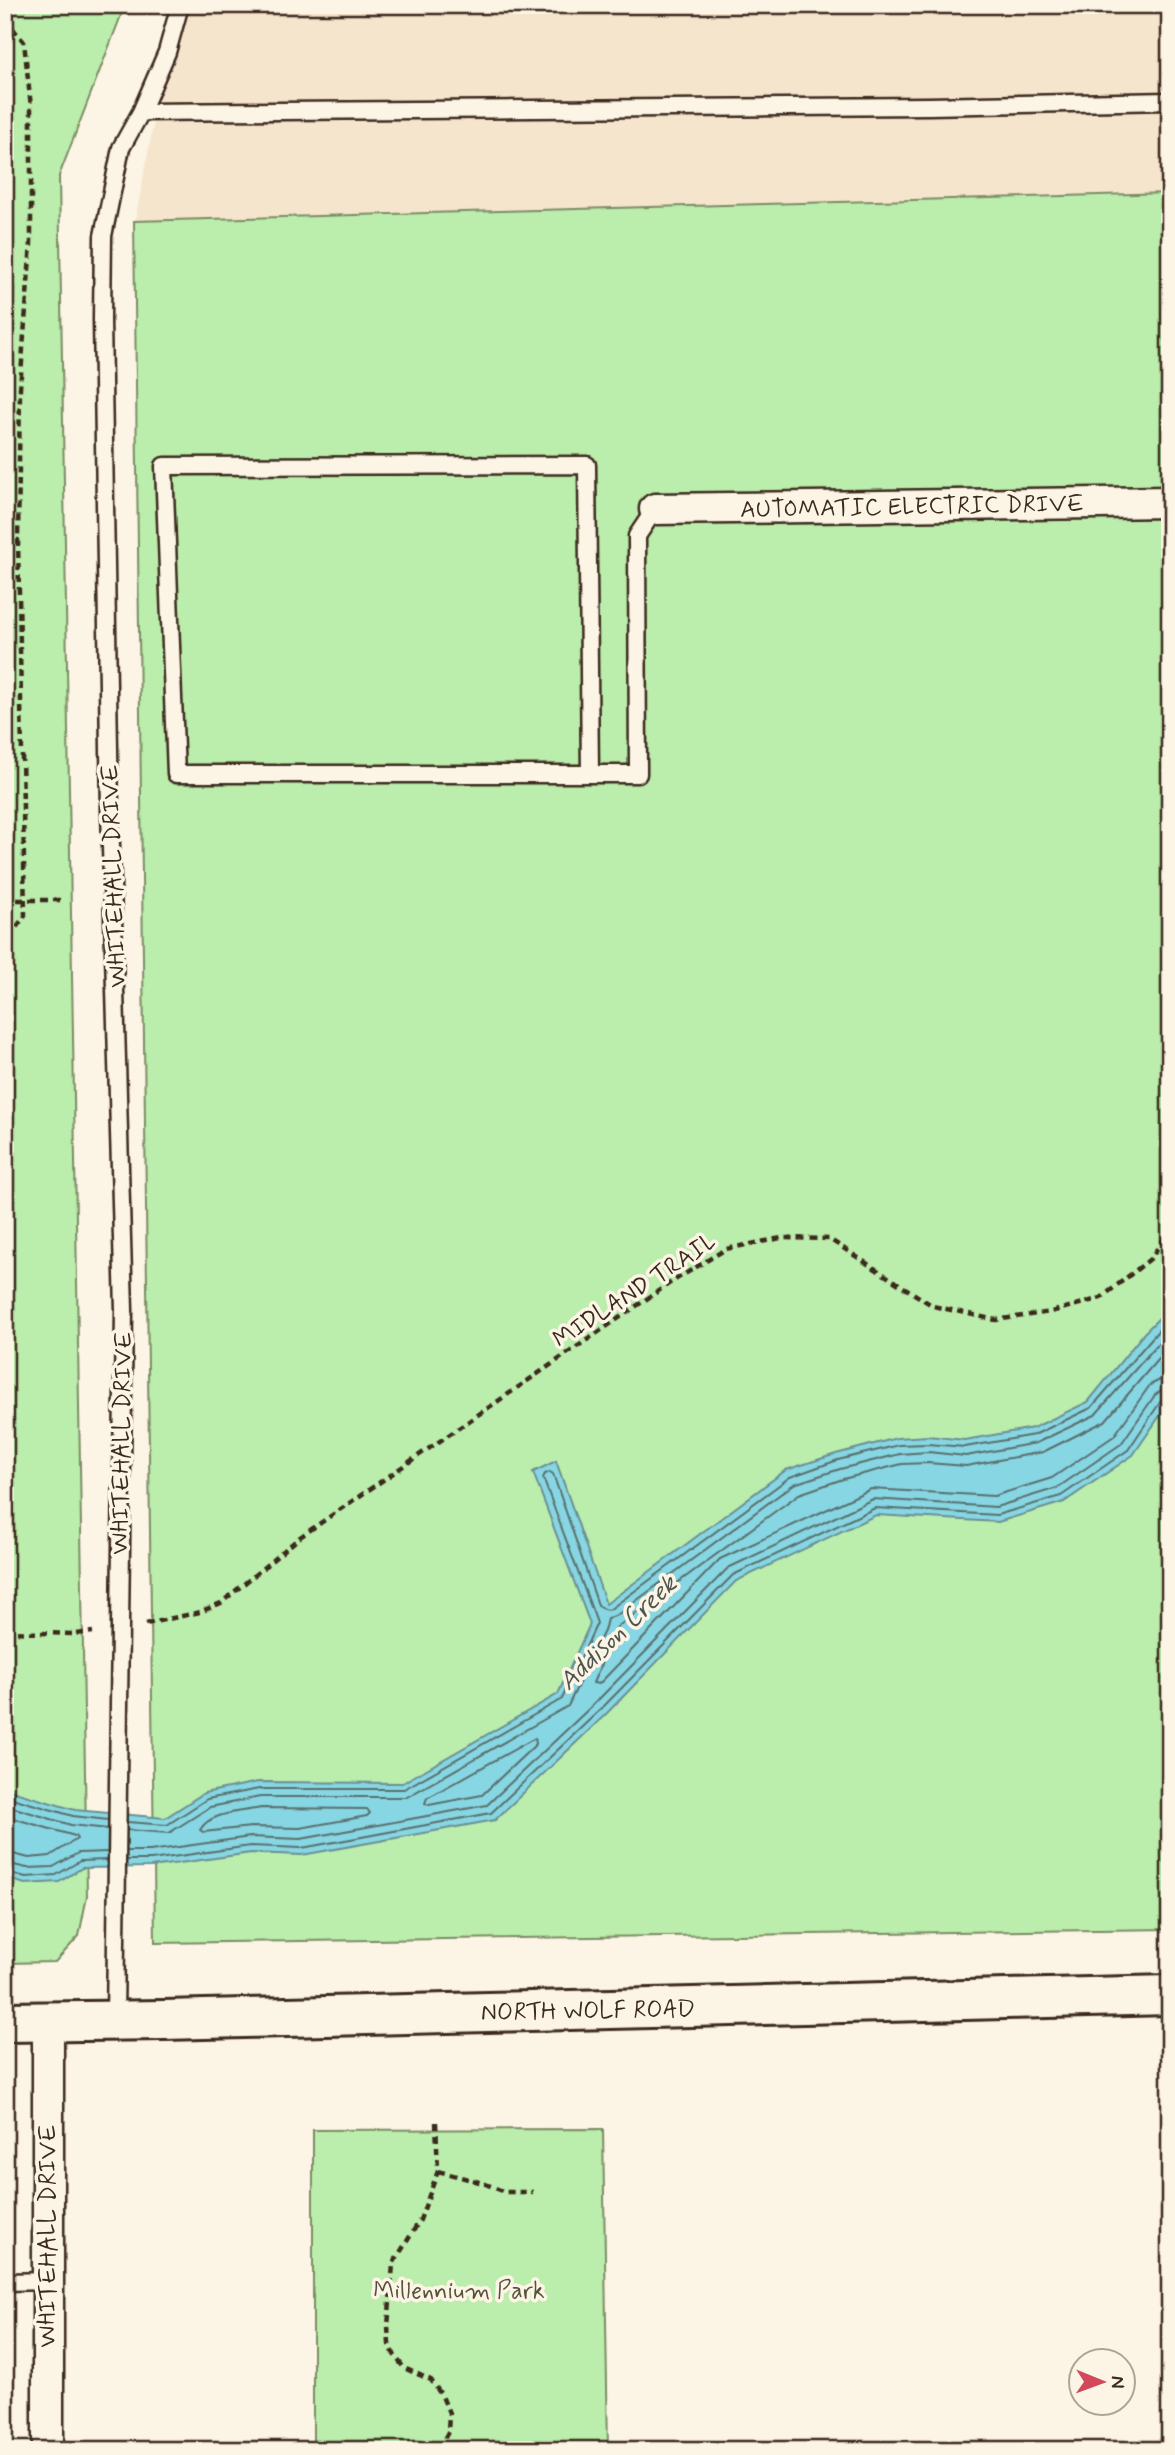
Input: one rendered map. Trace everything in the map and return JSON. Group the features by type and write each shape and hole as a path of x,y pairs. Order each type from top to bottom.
{"main road":[{"name":"NORTH WOLF ROAD","path":"5,2022 1170,1995"}],"street":[{"name":"AUTOMATIC ELECTRIC DRIVE","path":"654,509 1170,502"},
{"name":"WHITEHALL DRIVE","path":"48,2022 48,2450"}],"lane":[{"name":"WHITEHALL DRIVE","path":"116,2020 124,1310 110,797 103,236 121,148 141,112 167,52 180,5"},
{"path":"141,112 1170,102"},
{"path":"590,774 587,466 164,466 176,774 590,774 638,774 637,536 654,509"},
{"path":"5,2282 47,2281"}],"path":[{"path":"5,19 24,42 31,107 31,243 20,388 19,540 26,916 5,942"},
{"path":"5,540 19,540"},
{"path":"5,900 64,900"},
{"name":"MIDLAND TRAIL","path":"146,1624 200,1612 221,1603 300,1537 670,1283 726,1249 781,1238 829,1239 933,1306 996,1320 1051,1312 1101,1297 1150,1259 1170,1230"},
{"path":"5,1408 5,1560"},
{"path":"5,1632 87,1633"},
{"path":"436,2122 438,2171 421,2220 401,2247 393,2264 388,2326 389,2344 395,2356 404,2368 431,2381 442,2396 449,2413 448,2432 438,2450"},
{"path":"438,2171 505,2192 533,2192"}],"shaded area":[{"path":"180,5 1170,5 1170,193 135,221 167,53"}],"green space":[{"path":"5,5 125,5 59,176 87,1896 79,1936 55,1962 5,1963"},
{"path":"1170,193 1170,1929 155,1943 134,221"},
{"name":"Millennium Park","path":"603,2129 608,2450 313,2450 313,2130"}],"water":[{"name":"Addison Creek","path":"1170,1307 1170,1401 1133,1455 1064,1502 998,1522 876,1515 736,1581 606,1714 495,1820 302,1855 251,1853 151,1867 82,1868 59,1882 25,1884 5,1878 5,1789 75,1810 165,1818 204,1793 258,1782 402,1783 558,1694 590,1624 533,1472 556,1461 606,1604 786,1470 897,1438 928,1436 965,1440 1033,1428 1088,1402 1144,1333"}],"building":[{"path":"5,638 7,847 5,847"}]}
